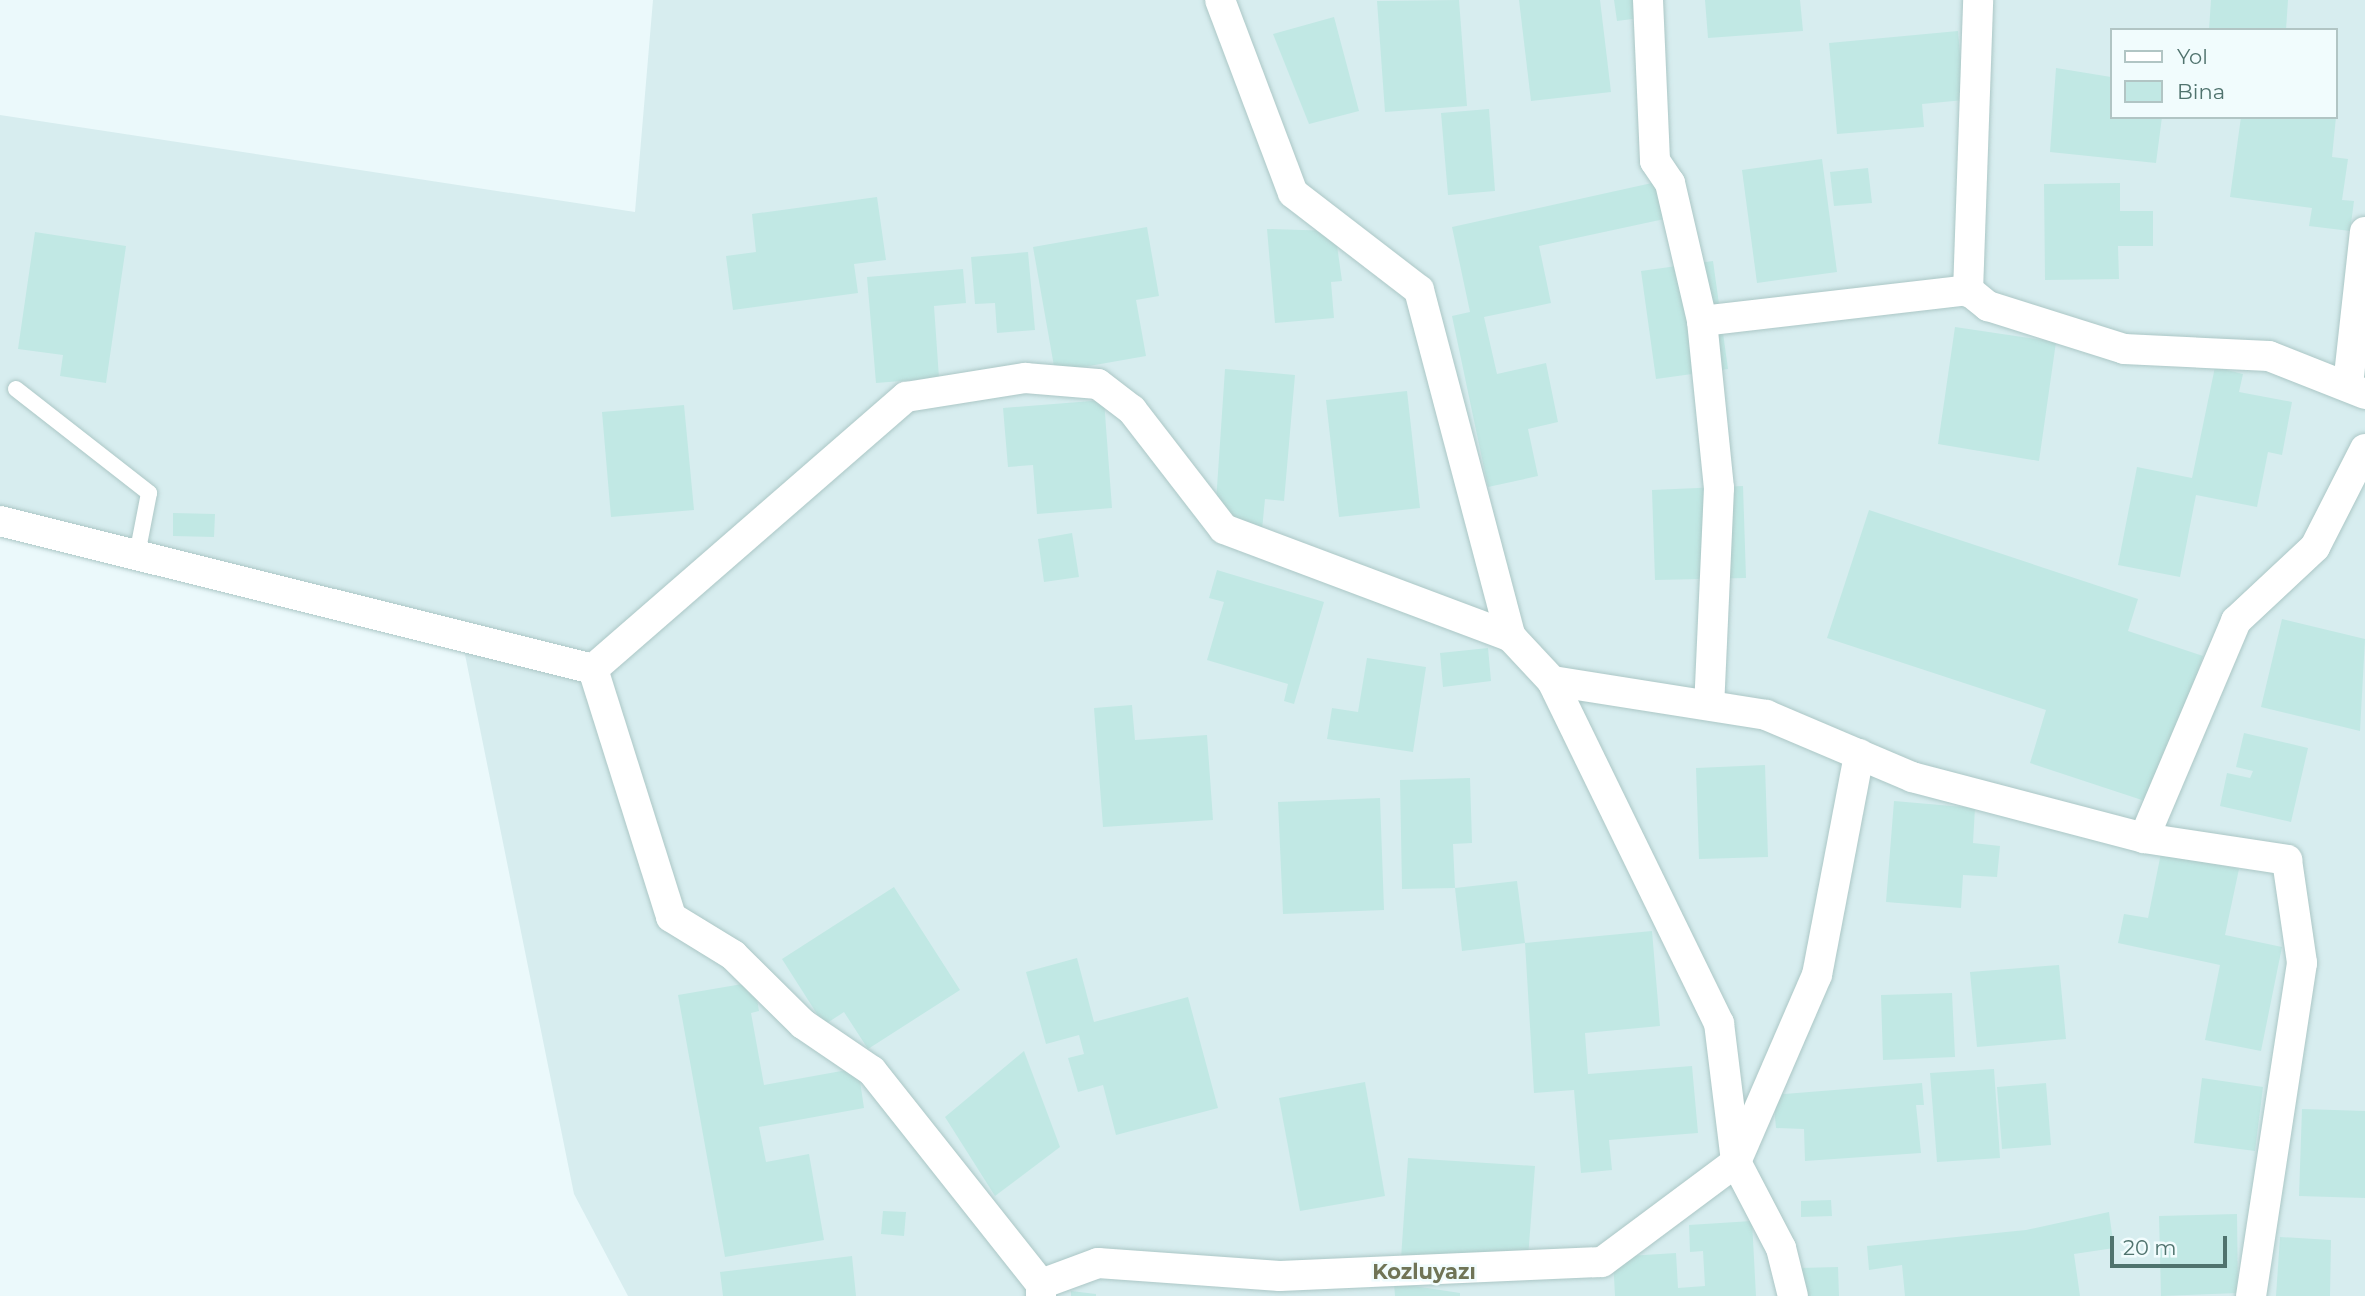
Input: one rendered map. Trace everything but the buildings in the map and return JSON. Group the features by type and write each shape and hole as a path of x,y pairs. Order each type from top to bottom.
{"street":[{"path":"1220,0 1293,193 1419,290 1511,637"},
{"path":"1648,0 1655,162 1670,183 1702,321 1719,488 1709,705"},
{"path":"1968,292 1978,0"},
{"path":"1702,321 1968,292 1988,306 2124,349 2269,356 2357,389 2365,232"},
{"path":"593,669 906,397 1024,378 1098,384 1132,410 1224,529 1511,637 1552,681 1719,1023 1736,1162 1781,1248 1793,1296"},
{"path":"2144,838 2236,621 2315,547 2365,449"},
{"path":"0,521 136,560 593,669"},
{"path":"593,669 671,917 733,955 803,1024 872,1071 1041,1290 1098,1263 1280,1276 1602,1262 1736,1162 1817,975 1859,754"},
{"path":"1552,681 1766,715 1912,777 2144,838 2287,860 2302,963 2251,1296"}],"lane":[{"path":"16,389 149,493 136,560"}],"shaded area":[{"path":"653,0 2365,0 2365,1296 628,1296 574,1194 458,620 0,514 0,115 635,212"}],"district":[{"name":"Kozluyazı","path":"1424,1272"}]}
